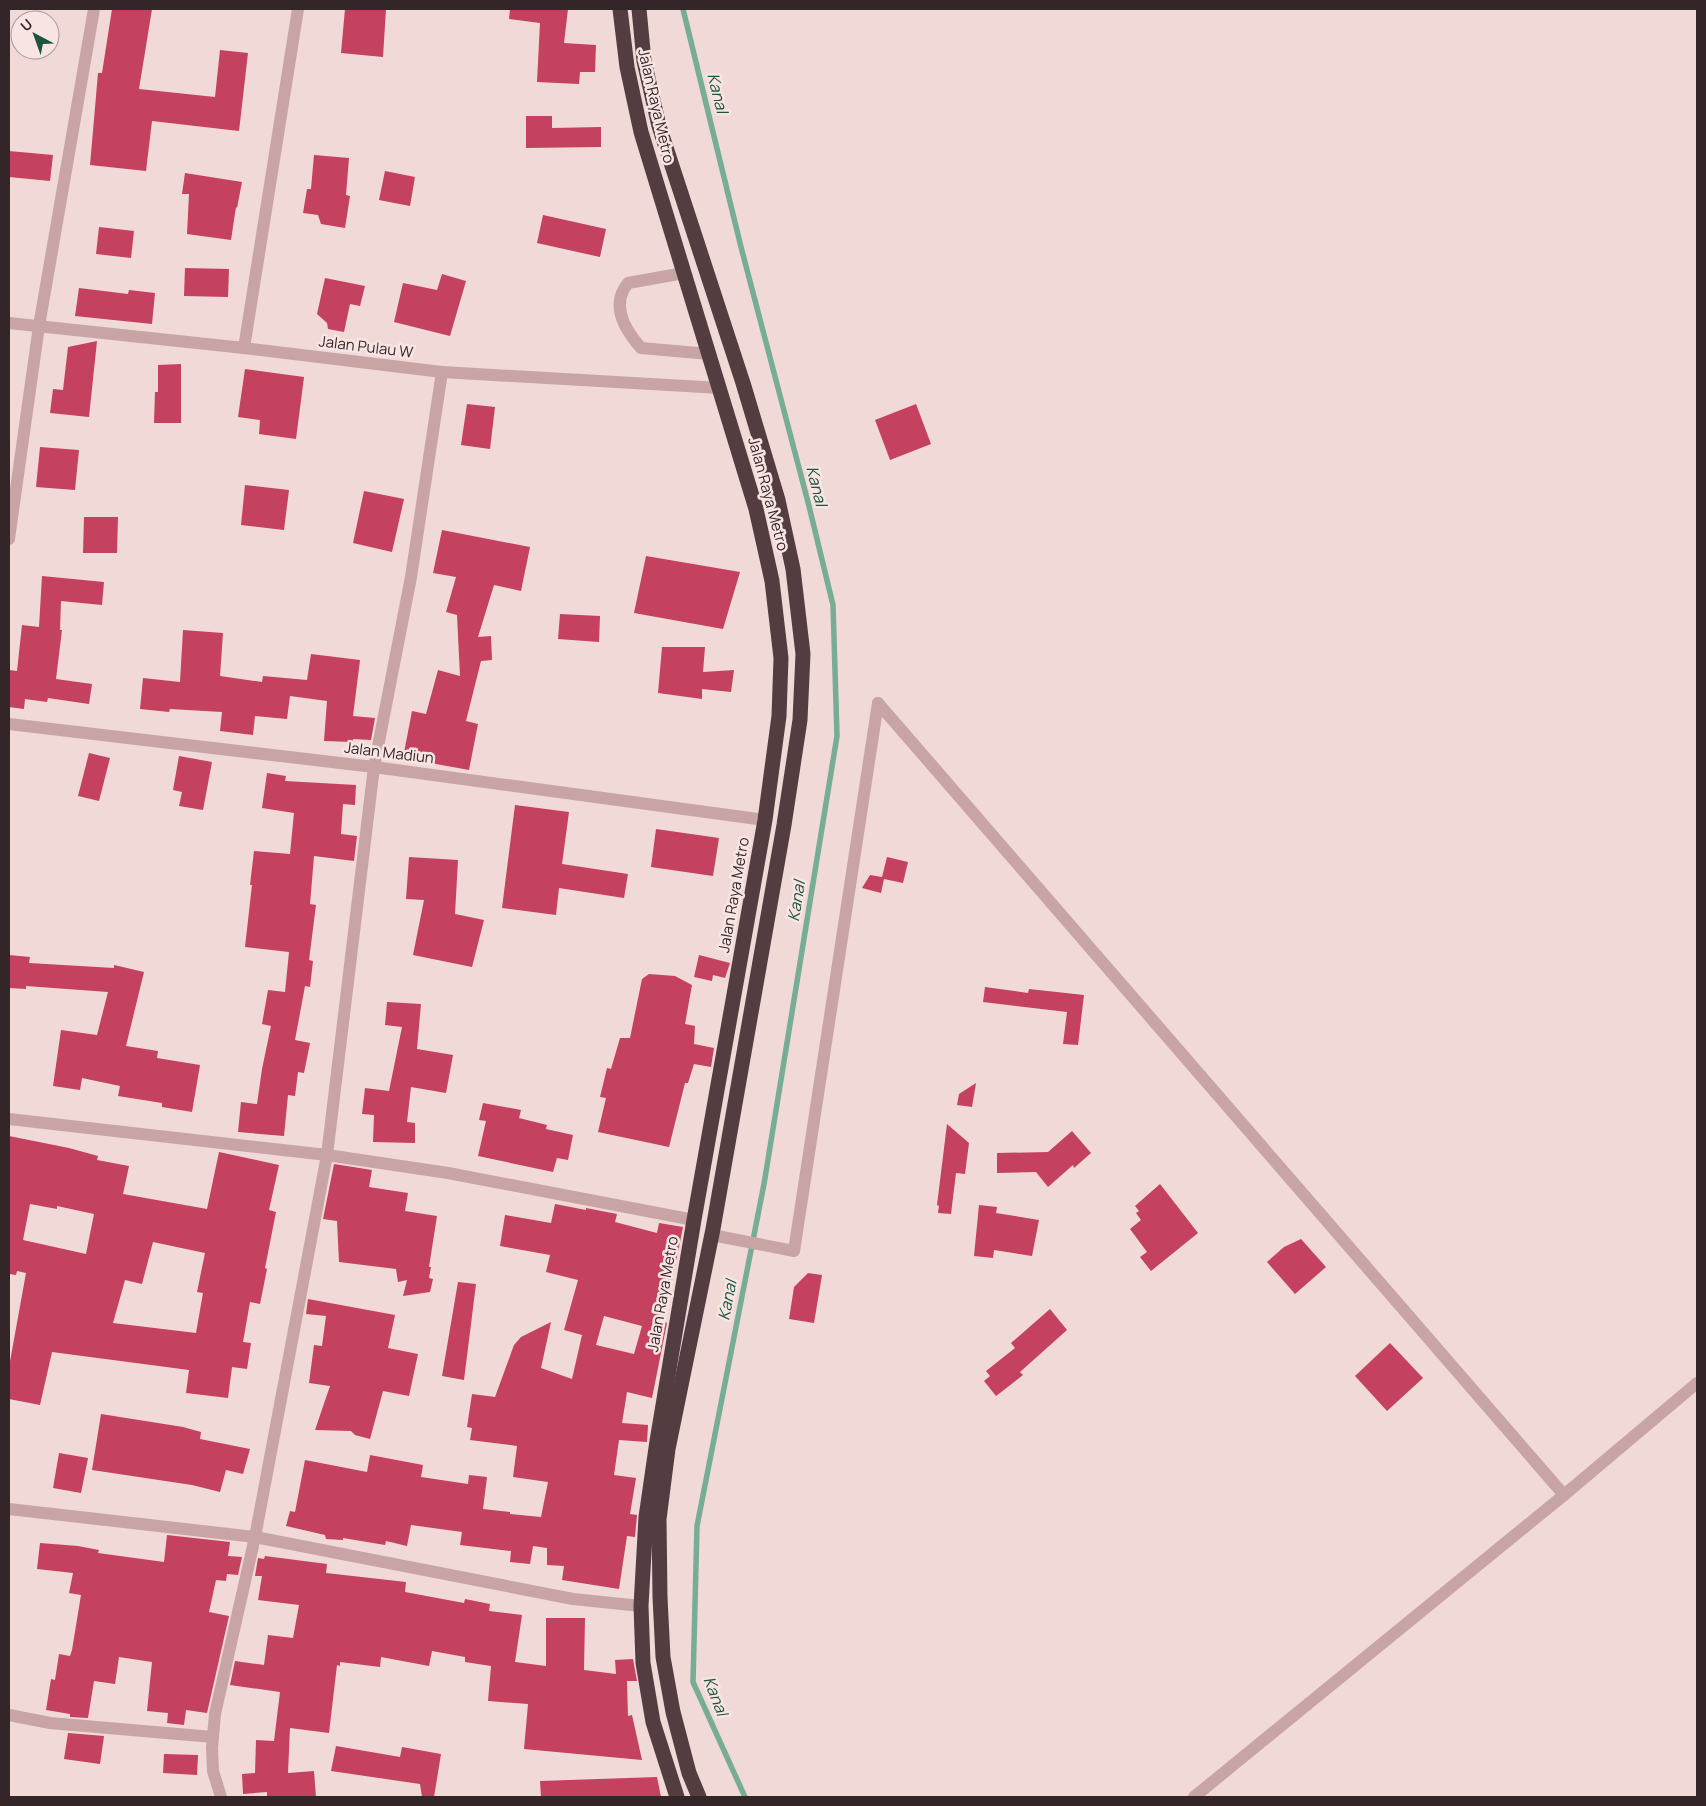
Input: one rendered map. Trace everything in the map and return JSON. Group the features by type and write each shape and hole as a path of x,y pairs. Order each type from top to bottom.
{"highway":[{"name":"Jalan Raya Metro","path":"620,9 627,67 641,132 756,509 772,581 781,658 780,716 765,820 656,1441 646,1517 641,1606 643,1663 653,1722 677,1797"},
{"path":"639,9 644,60 659,126 743,383 778,500 793,569 803,654 800,720 784,825 712,1235 668,1449 659,1518 662,1657 673,1712 689,1773 699,1797"},
{"path":"684,273 706,268"},
{"path":"709,354 732,350"},
{"path":"720,388 743,383"}],"street":[{"path":"9,539 40,326 94,9"},
{"path":"244,348 298,9"},
{"path":"684,273 628,283 622,290 620,298 623,324 641,348 709,354"},
{"name":"Jalan Pulau W","path":"9,323 244,348 442,372 720,388"},
{"path":"221,1797 214,1771 213,1737 215,1714 255,1537 327,1155 374,767 411,577 442,372"},
{"path":"712,1235 794,1251 878,703 1564,1495"},
{"name":"Jalan Madiun","path":"9,724 374,767 765,820"},
{"path":"9,1119 327,1155 448,1173 694,1220"},
{"path":"1194,1797 1564,1495 1697,1383"},
{"path":"9,1509 255,1537 573,1599 641,1606"},
{"path":"9,1715 50,1723 213,1737"}],"building":[{"path":"112,9 152,9 139,89 215,97 220,50 248,53 239,131 152,121 146,171 90,165 98,73 102,73"},
{"path":"345,9 386,9 383,57 341,53"},
{"path":"510,9 568,9 564,43 596,45 595,72 580,72 579,84 537,82 540,23 509,19"},
{"path":"526,116 552,116 552,128 601,127 601,147 526,148"},
{"path":"9,151 53,155 50,181 9,177"},
{"path":"314,155 349,158 346,195 350,196 345,228 321,224 318,215 303,213 307,189 311,189"},
{"path":"385,171 415,177 410,206 379,200"},
{"path":"185,173 242,182 231,240 187,234 189,194 182,194"},
{"path":"543,215 606,229 600,257 537,243"},
{"path":"99,227 134,231 131,258 96,254"},
{"path":"185,268 229,269 228,297 184,296"},
{"path":"442,274 466,281 450,336 394,322 403,283 437,290"},
{"path":"325,278 365,286 360,306 350,304 344,332 328,329 327,323 317,314"},
{"path":"79,288 128,294 129,290 155,293 152,324 75,316"},
{"path":"97,341 89,417 50,413 53,389 63,390 68,347"},
{"path":"181,364 181,423 154,423 155,392 158,392 158,365"},
{"path":"245,369 304,377 296,439 259,434 260,420 238,417"},
{"path":"467,404 495,407 490,449 461,445"},
{"path":"916,404 931,444 890,460 875,420"},
{"path":"40,447 79,450 75,490 36,487"},
{"path":"245,485 289,490 284,530 241,525"},
{"path":"364,491 404,499 392,552 353,543"},
{"path":"84,517 118,517 117,553 83,553"},
{"path":"442,530 530,547 521,591 494,585 478,637 491,636 492,660 481,661 466,721 478,724 469,770 403,758 412,711 426,714 438,670 460,676 457,615 446,612 456,577 433,573"},
{"path":"646,556 740,572 723,629 634,613"},
{"path":"42,576 104,582 102,605 61,601 60,630 62,630 56,679 92,684 89,704 48,698 47,702 25,699 24,709 9,707 9,670 17,671 22,625 39,627"},
{"path":"560,614 600,616 599,642 558,639"},
{"path":"183,630 223,633 220,676 262,682 263,676 307,680 311,654 360,660 353,716 375,718 371,740 353,739 353,742 324,741 327,701 290,696 287,719 255,716 253,735 220,731 222,712 170,709 169,712 140,709 143,678 180,682"},
{"path":"662,647 705,647 703,672 734,670 731,692 702,689 702,699 658,693"},
{"path":"89,753 110,758 99,801 78,796"},
{"path":"179,756 212,762 203,810 179,806 182,792 173,790"},
{"path":"267,773 286,776 285,781 356,785 355,805 343,804 341,834 357,836 354,861 314,856 310,904 316,905 309,960 313,961 310,987 305,986 295,1040 310,1043 304,1073 298,1072 295,1096 288,1095 284,1136 238,1132 241,1102 257,1104 271,1026 262,1024 268,990 285,992 289,952 245,947 254,851 290,854 294,813 262,808"},
{"path":"515,805 569,812 562,864 628,874 624,898 559,888 556,915 502,908"},
{"path":"656,829 719,838 713,876 651,867"},
{"path":"409,857 458,860 455,914 484,920 472,967 413,955 424,900 406,899"},
{"path":"887,857 908,862 903,883 884,879 881,893 862,888 870,875 882,877"},
{"path":"9,955 30,957 29,963 114,968 114,965 144,972 126,1046 158,1051 157,1058 200,1065 192,1112 162,1107 162,1103 118,1096 120,1086 82,1078 80,1090 53,1086 61,1030 97,1035 108,992 26,986 26,989 9,988"},
{"path":"699,955 730,963 725,978 713,975 712,981 694,977"},
{"path":"649,974 675,976 692,985 685,1024 695,1026 694,1044 714,1048 711,1067 694,1064 688,1083 685,1083 669,1147 598,1132 606,1098 600,1097 607,1068 611,1069 620,1038 630,1038 642,979"},
{"path":"985,987 1028,993 1029,989 1084,995 1078,1045 1063,1044 1067,1012 983,1002"},
{"path":"387,1002 421,1004 417,1049 453,1055 446,1093 411,1087 407,1122 415,1123 415,1143 373,1142 374,1115 362,1114 365,1088 389,1091 402,1027 385,1025"},
{"path":"976,1083 972,1107 957,1105 959,1094"},
{"path":"483,1103 521,1110 519,1118 547,1125 546,1129 573,1135 568,1160 557,1158 553,1172 478,1156 486,1121 479,1120"},
{"path":"947,1124 969,1143 965,1174 956,1173 951,1214 938,1213 939,1206 937,1205"},
{"path":"1072,1131 1091,1153 1074,1168 1073,1165 1048,1187 1036,1172 997,1173 997,1153 1048,1152"},
{"path":"9,1136 69,1148 98,1156 97,1160 129,1166 123,1194 207,1209 219,1152 279,1165 269,1210 276,1212 260,1304 250,1302 243,1342 251,1343 247,1369 232,1367 228,1398 186,1393 189,1370 52,1352 40,1405 9,1399 9,1367 26,1273 17,1271 16,1275 9,1274","holes":["30,1204 57,1209 57,1206 94,1214 86,1254 23,1240","153,1242 205,1253 197,1292 203,1293 196,1333 113,1323 125,1280 142,1284"]},
{"path":"334,1164 372,1170 369,1187 408,1193 405,1211 437,1216 429,1267 431,1267 429,1278 433,1279 430,1292 403,1296 407,1280 398,1282 396,1269 339,1262 337,1221 323,1219"},
{"path":"1160,1184 1198,1233 1151,1271 1140,1257 1147,1252 1130,1229 1141,1220 1136,1213 1139,1211 1135,1206"},
{"path":"555,1204 617,1214 615,1222 657,1233 659,1223 683,1227 662,1321 667,1323 652,1398 627,1392 622,1423 648,1425 647,1442 619,1440 614,1475 636,1478 630,1514 637,1515 635,1537 627,1536 619,1589 562,1580 564,1566 547,1565 547,1548 533,1546 530,1564 510,1562 511,1551 460,1545 462,1532 411,1525 407,1546 386,1541 385,1545 343,1538 343,1540 326,1539 325,1535 286,1526 290,1511 295,1512 305,1460 367,1472 370,1455 423,1465 421,1477 468,1484 469,1475 487,1477 483,1509 541,1517 548,1482 513,1477 517,1446 470,1440 472,1428 467,1427 472,1394 495,1397 514,1345 521,1337 551,1322 541,1368 572,1379 582,1335 564,1330 578,1280 546,1272 550,1255 500,1246 505,1215 551,1223","holes":["604,1316 642,1326 634,1354 596,1345"]},
{"path":"979,1205 997,1207 996,1213 1039,1220 1032,1256 994,1250 993,1258 974,1256"},
{"path":"1301,1239 1326,1267 1295,1294 1267,1262 1284,1247"},
{"path":"808,1273 822,1275 814,1323 789,1319 794,1287"},
{"path":"458,1282 476,1284 464,1380 442,1376"},
{"path":"308,1299 395,1315 388,1348 418,1354 409,1396 383,1391 370,1439 355,1435 351,1431 315,1430 330,1386 309,1383 314,1345 322,1346 326,1316 306,1314"},
{"path":"1050,1309 1067,1330 1020,1372 1023,1375 996,1396 984,1381 990,1376 986,1371 1015,1348 1011,1343"},
{"path":"1390,1343 1423,1378 1387,1411 1355,1376"},
{"path":"101,1414 183,1427 201,1432 200,1439 250,1449 243,1474 226,1470 220,1492 192,1485 92,1470"},
{"path":"59,1453 88,1458 81,1493 53,1488"},
{"path":"167,1535 230,1542 228,1556 242,1557 238,1575 227,1574 226,1581 216,1580 209,1612 229,1616 207,1713 186,1710 184,1725 167,1723 168,1713 147,1711 152,1662 119,1657 115,1684 94,1681 88,1718 70,1717 70,1714 46,1710 51,1679 55,1680 59,1654 70,1656 72,1650 81,1595 69,1593 73,1573 37,1569 40,1543 78,1546 99,1550 98,1553 164,1562"},
{"path":"265,1556 327,1564 326,1573 406,1582 405,1592 464,1603 465,1599 490,1604 489,1611 522,1615 515,1662 546,1666 546,1618 585,1618 584,1670 616,1674 615,1660 633,1659 637,1681 627,1681 628,1716 632,1715 642,1760 524,1749 528,1704 488,1701 491,1666 465,1662 465,1657 432,1651 429,1666 381,1657 380,1667 340,1662 340,1666 337,1665 329,1733 290,1728 288,1773 314,1771 316,1797 267,1797 267,1792 243,1794 242,1774 255,1773 256,1740 274,1741 280,1692 230,1685 235,1661 264,1665 268,1635 293,1638 299,1605 258,1600 262,1576 255,1576 258,1558 264,1559"},
{"path":"68,1733 104,1736 100,1764 64,1759"},
{"path":"336,1746 400,1757 402,1747 441,1754 434,1797 422,1797 420,1784 331,1771"},
{"path":"164,1754 198,1755 197,1775 163,1773"},
{"path":"657,1777 661,1797 541,1797 540,1781"}],"waterway":[{"name":"Kanal","path":"683,9 741,247 833,605 837,736 764,1184 697,1526 693,1682 745,1797"}]}
